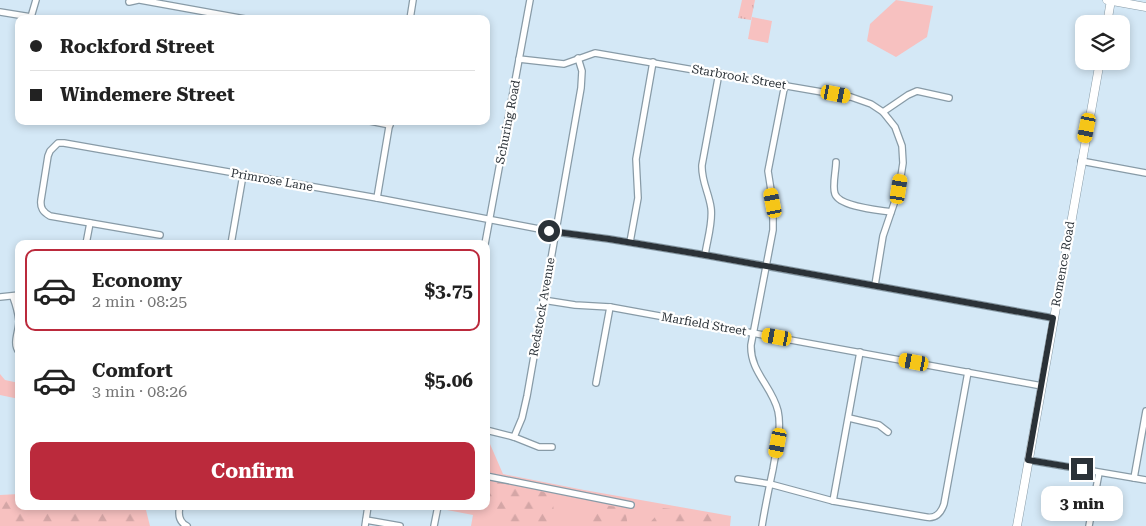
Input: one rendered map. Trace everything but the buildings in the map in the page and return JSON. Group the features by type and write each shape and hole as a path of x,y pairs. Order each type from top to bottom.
{"street":[{"path":"32,15 36,0"},
{"path":"129,2 139,0 224,15"},
{"path":"411,15 413,0"},
{"name":"Schuring Road","path":"486,240 530,0"},
{"path":"1108,15 1110,0 1146,7"},
{"path":"196,15 197,10"},
{"path":"0,12 16,15"},
{"name":"Starbrook Street","path":"520,59 564,64 595,52 851,97 872,104 884,112"},
{"name":"Redstock Avenue","path":"514,437 526,403 582,83 582,71 578,58"},
{"path":"630,242 638,198 636,159 653,62"},
{"name":"Romence Road","path":"1017,526 1098,70"},
{"path":"705,255 712,209 709,194 701,176 719,73"},
{"path":"762,526 778,443 778,414 774,399 758,375 750,354 773,221 773,203 768,171 785,84"},
{"path":"875,285 883,236 899,189 903,154 895,127 884,112 917,91 949,98"},
{"path":"376,198 390,125"},
{"name":"Primrose Lane","path":"90,223 50,216 42,210 41,200 48,156 56,145 64,143 376,198 555,232 630,242 1053,318"},
{"path":"836,162 835,194 840,200 850,205 891,212"},
{"path":"1081,162 1146,173"},
{"path":"231,240 243,175"},
{"path":"87,240 90,223 160,235"},
{"path":"0,297 15,296"},
{"name":"Marfield Street","path":"543,300 575,305 610,307 1042,386"},
{"path":"596,383 610,307"},
{"path":"833,501 860,352"},
{"path":"738,479 770,484 833,501 932,518 941,512 944,504 968,372"},
{"path":"1134,478 1146,411"},
{"path":"849,418 879,425 888,432"},
{"path":"490,431 514,437 539,448 552,447"},
{"path":"1028,460 1146,480"},
{"path":"1089,526 1099,472"},
{"path":"490,477 631,505"},
{"path":"180,510 179,516 184,524"},
{"path":"368,510 366,523 400,526"},
{"path":"434,526 437,510"}],"green space":[{"path":"742,0 755,0 751,20 738,18"},
{"path":"896,0 933,6 927,37 896,57 867,41 870,24"},
{"path":"752,17 772,21 768,43 748,39"},
{"path":"0,374 5,380 15,382 15,398 0,395"},
{"path":"490,444 503,474 731,516 730,526 471,526 473,515 447,510 490,510"},
{"path":"490,471 505,482 547,493 552,500 555,516 569,526 520,526 506,523 494,505 490,504"},
{"path":"15,494 15,510 146,510 150,526 0,526 0,495"},
{"path":"601,505 619,507 626,515 628,526 589,526 594,511"},
{"path":"663,508 706,513 718,519 722,526 647,526"}],"route":[{"path":"549,231 705,255 1053,318 1028,460 1082,469"}]}
